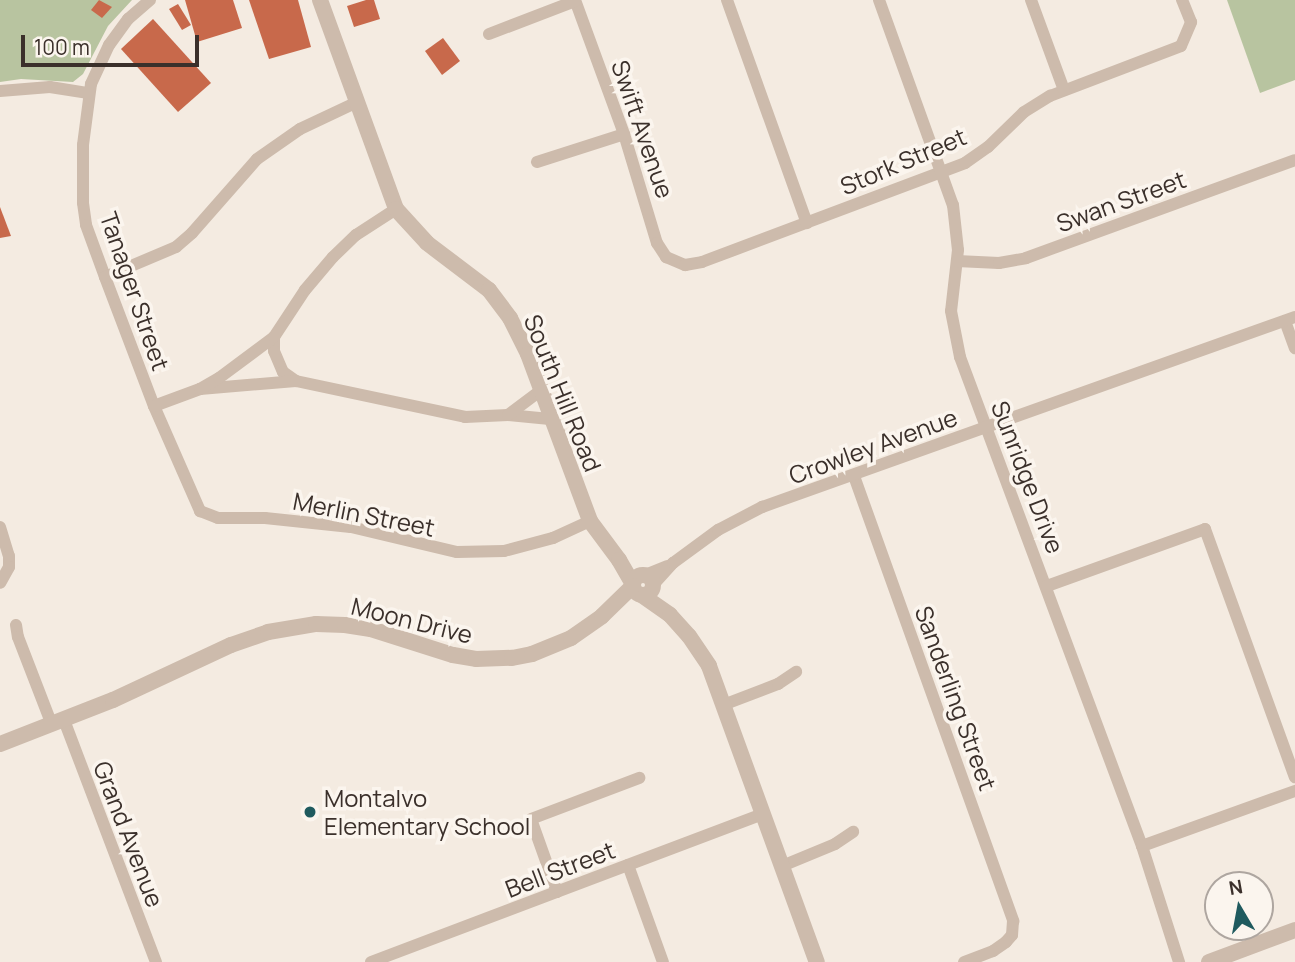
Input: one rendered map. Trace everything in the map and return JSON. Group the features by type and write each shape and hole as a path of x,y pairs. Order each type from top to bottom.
{"street":[{"name":"Tanager Street","path":"150,0 128,19 109,45 89,93 83,145 83,203 104,277 154,406"},
{"name":"South Hill Road","path":"320,0 397,209 427,243 479,281 498,300 528,354 590,521 619,560 700,650 723,705 817,962"},
{"path":"727,0 807,223"},
{"name":"Sunridge Drive","path":"879,0 942,172 956,219 957,261 951,297 953,329 985,428 1048,586 1142,846 1179,962"},
{"path":"1031,0 1064,90"},
{"name":"Stork Street","path":"678,264 702,262 942,172 977,155 1024,111 1064,90 1181,46 1191,22 1182,0"},
{"path":"489,34 575,1"},
{"name":"Swift Avenue","path":"575,1 624,134 657,243 666,257 678,264"},
{"path":"0,91 50,87 89,93"},
{"path":"104,277 176,247 192,233 257,159 300,129 357,102"},
{"path":"537,163 624,134"},
{"name":"Swan Street","path":"957,261 999,263 1026,258 1295,160"},
{"path":"154,406 200,389 274,337 333,257 356,235 397,209"},
{"path":"1290,319 1295,348"},
{"name":"Crowley Avenue","path":"643,585 740,517 1290,319"},
{"path":"274,337 274,351 283,372 296,381"},
{"path":"200,389 296,381 465,417 508,415 550,419"},
{"path":"508,415 540,391"},
{"name":"Merlin Street","path":"154,406 194,503 208,516 309,521 351,527 433,549 480,553 531,545 590,521"},
{"name":"Sanderling Street","path":"854,476 1011,912 1012,935 993,951 964,962"},
{"path":"0,527 9,556 9,566 0,583"},
{"path":"1048,586 1205,529 1295,777"},
{"name":"Moon Drive","path":"0,744 58,722 232,645 289,626 345,625 371,629 453,655 492,659 532,654 553,646 587,628 643,585"},
{"name":"Grand Avenue","path":"16,625 18,637 58,722 156,962"},
{"path":"723,705 778,684 796,672"},
{"path":"557,892 531,819 639,778"},
{"path":"1142,846 1295,790"},
{"name":"Bell Street","path":"371,962 763,814"},
{"path":"782,866 835,844 853,832"},
{"path":"628,865 663,962"},
{"path":"1209,962 1295,930"}],"green space":[{"path":"0,0 132,0 108,26 83,74 73,82 21,79 0,82"},
{"path":"1227,0 1295,0 1295,80 1260,93"}],"building":[{"path":"99,0 112,7 102,18 91,10"},
{"path":"185,0 233,0 242,28 197,42"},
{"path":"249,0 298,0 311,47 269,59"},
{"path":"374,0 380,19 354,27 347,6"},
{"path":"178,4 191,25 182,30 169,9"},
{"path":"153,19 211,83 178,112 121,49"},
{"path":"443,38 460,61 442,75 425,51"},
{"path":"0,207 11,236 0,238"}],"place":[{"name":"Montalvo Elementary School","path":"310,812"}]}
